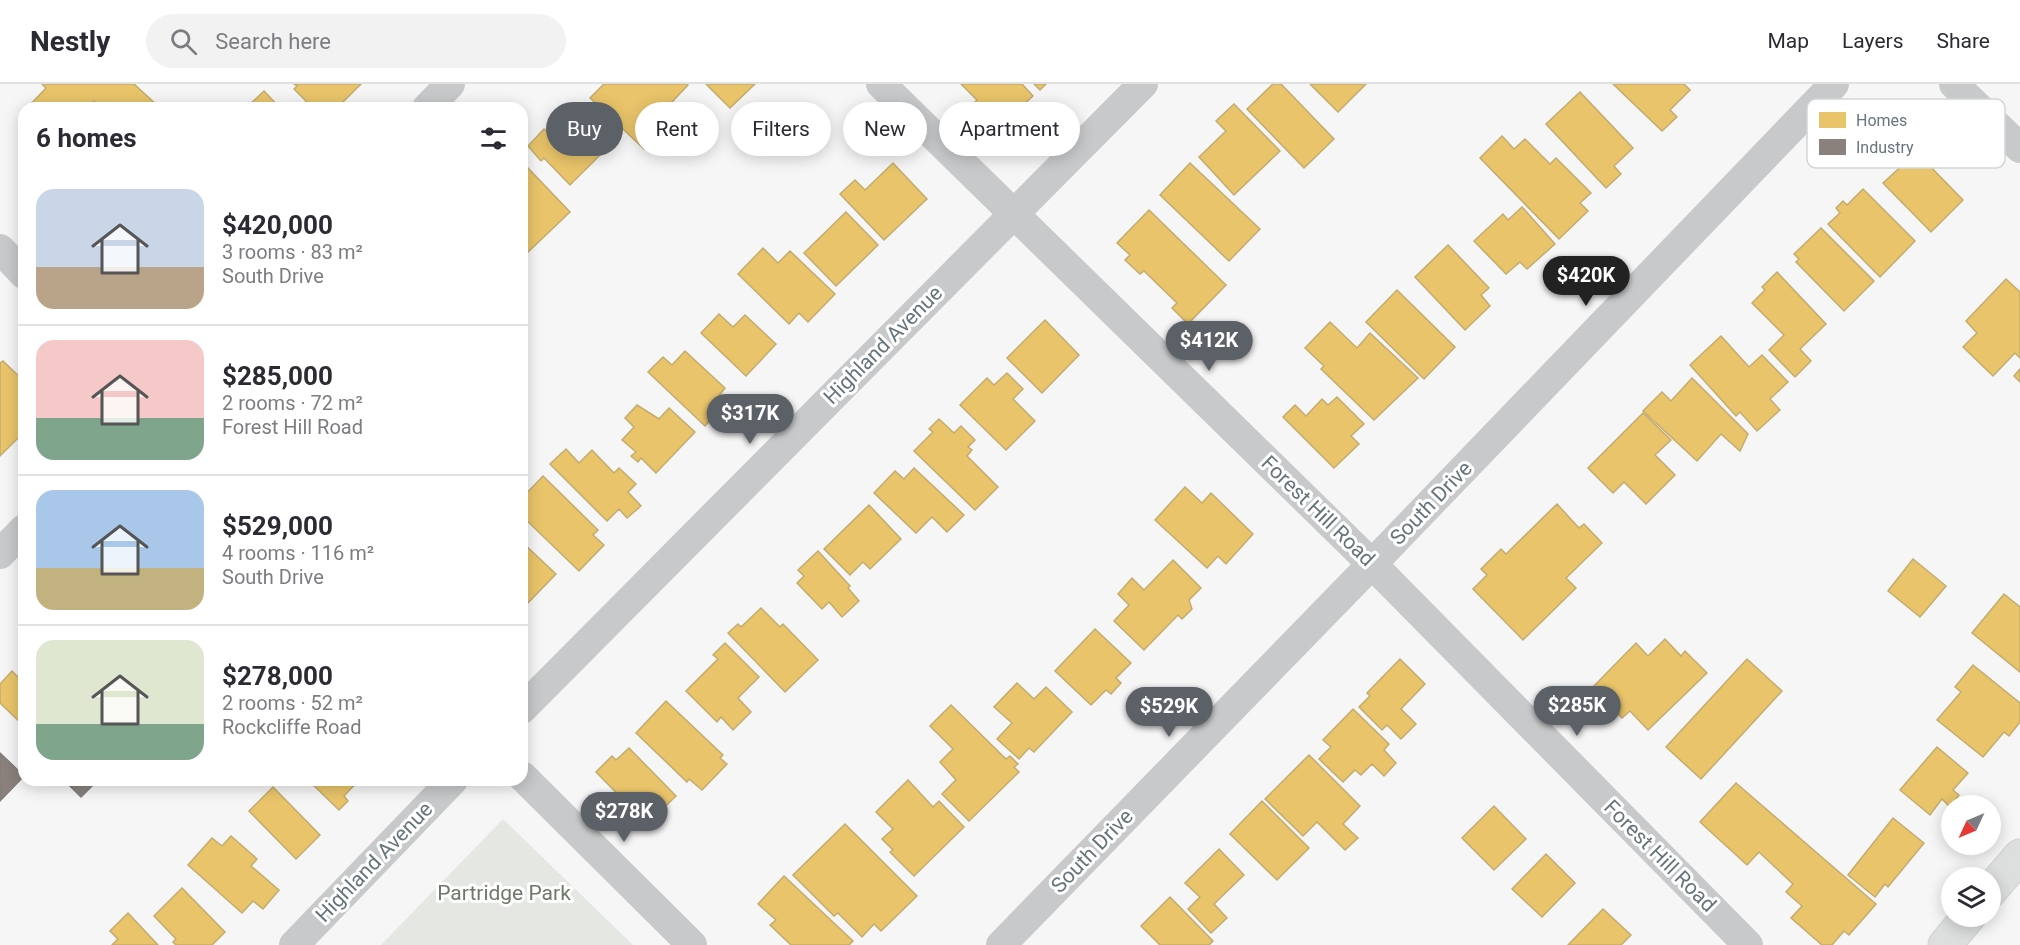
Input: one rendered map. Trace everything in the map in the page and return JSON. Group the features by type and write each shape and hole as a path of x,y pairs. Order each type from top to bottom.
{"main road":[{"path":"2001,878 2020,856"},
{"path":"1945,945 1960,927"}],"street":[{"path":"433,102 450,84"},
{"name":"Forest Hill Road","path":"880,84 1372,564 1748,945"},
{"name":"Highland Avenue","path":"528,704 1143,84"},
{"name":"South Drive","path":"1820,99 1834,84"},
{"path":"1954,84 1969,99"},
{"name":"South Drive","path":"1001,945 1807,112"},
{"path":"2005,133 2020,148"},
{"path":"0,249 18,267"},
{"path":"0,554 18,535"},
{"path":"528,782 692,945"},
{"name":"Highland Avenue","path":"294,945 447,786"}],"green space":[{"name":"Partridge Park","path":"503,819 633,945 381,945"}],"building: Homes":[{"path":"42,84 134,84 154,102 33,102 46,88"},
{"path":"294,84 361,84 343,102 307,102 294,89 297,86"},
{"path":"604,84 688,85 672,102 635,102 635,140 623,129 623,102 594,102 590,98"},
{"path":"706,84 755,84 736,102 731,102 730,108"},
{"path":"961,84 1022,84 1033,96 1027,102 975,102 977,100"},
{"path":"1034,84 1046,84 1040,90"},
{"path":"1273,84 1281,84 1334,139 1304,168 1247,109"},
{"path":"1310,84 1366,84 1338,112"},
{"path":"1613,84 1684,84 1690,90 1670,110 1677,117 1662,131"},
{"path":"264,91 274,102 252,102"},
{"path":"1580,92 1633,148 1614,166 1621,174 1606,188 1546,124"},
{"path":"1234,104 1280,151 1234,195 1199,157 1226,131 1216,121"},
{"path":"544,129 546,131 546,156 599,156 570,185 544,158 541,161 528,146"},
{"path":"1502,136 1514,149 1525,139 1550,164 1556,158 1591,193 1580,203 1588,211 1559,239 1480,158"},
{"path":"893,163 927,199 884,240 840,194 855,180 865,190"},
{"path":"1190,163 1260,229 1229,261 1160,195"},
{"path":"528,168 570,212 528,252"},
{"path":"1899,168 1932,168 1963,200 1931,232 1883,183"},
{"path":"1863,189 1915,241 1880,277 1828,224 1840,213 1836,208 1843,201 1847,205"},
{"path":"1522,207 1555,244 1527,269 1520,262 1506,274 1474,241 1503,214 1508,220"},
{"path":"1149,210 1226,285 1188,324 1172,308 1177,303 1144,271 1140,274 1125,260 1130,255 1117,243"},
{"path":"846,212 878,245 836,286 804,253"},
{"path":"1821,228 1874,281 1844,311 1796,262 1799,259 1794,254"},
{"path":"1448,245 1489,288 1481,295 1490,306 1465,330 1415,277"},
{"path":"763,248 778,263 790,251 835,294 808,322 799,313 789,324 738,274"},
{"path":"1777,272 1826,324 1800,349 1811,361 1795,377 1769,350 1784,335 1752,303 1765,290 1762,287"},
{"path":"2006,279 2020,292 2020,358 2015,353 1993,376 1963,347 1977,333 1966,321"},
{"path":"1397,290 1455,347 1424,379 1366,322"},
{"path":"719,314 733,327 745,315 776,344 746,376 701,333"},
{"path":"1045,320 1079,355 1042,393 1007,358"},
{"path":"1330,322 1357,348 1370,333 1418,378 1374,420 1321,369 1324,366 1305,348"},
{"path":"1721,336 1749,367 1762,355 1788,382 1770,399 1780,410 1757,431 1740,412 1736,416 1690,365"},
{"path":"685,351 725,388 718,397 725,404 705,426 648,372 663,357 672,365"},
{"path":"3,361 18,375 18,438 0,456 0,363"},
{"path":"2020,369 2020,382 2014,376"},
{"path":"1007,373 1023,389 1013,399 1035,421 1006,450 960,405 987,378 994,385"},
{"path":"1692,378 1748,434 1740,451 1721,434 1697,461 1643,411 1662,392 1671,401"},
{"path":"1337,397 1364,424 1351,436 1359,444 1334,468 1283,417 1295,405 1306,416 1322,399 1328,405"},
{"path":"637,405 659,419 669,408 695,432 656,473 641,458 638,462 631,456 636,452 622,440 634,427 625,418"},
{"path":"1643,413 1671,440 1655,455 1675,475 1646,504 1624,482 1613,493 1588,468"},
{"path":"939,419 954,433 961,426 975,440 968,447 972,450 967,456 998,487 975,510 914,451 933,432 929,429"},
{"path":"566,449 579,463 592,450 614,473 619,468 636,484 628,492 641,506 627,518 619,509 607,521 550,464"},
{"path":"914,468 964,515 947,532 932,517 916,533 874,493 895,471 904,479"},
{"path":"543,476 598,530 593,535 604,545 579,571 528,522 528,492"},
{"path":"1185,487 1202,503 1211,493 1253,534 1226,564 1218,556 1207,568 1155,520"},
{"path":"1557,504 1579,528 1584,524 1602,543 1566,578 1576,588 1523,640 1473,589 1487,575 1481,569 1501,549 1506,554"},
{"path":"869,505 901,539 870,569 863,562 850,575 824,549"},
{"path":"528,548 556,574 528,603"},
{"path":"818,551 850,586 848,588 859,601 842,617 829,602 822,609 797,583 804,576 798,570"},
{"path":"1913,559 1946,586 1920,617 1888,591"},
{"path":"1173,560 1201,588 1189,600 1192,609 1182,619 1178,615 1144,650 1114,621 1129,605 1118,594 1132,578 1144,590"},
{"path":"2004,594 2020,607 2020,672 1972,633"},
{"path":"761,608 780,627 783,624 818,660 785,692 728,633 738,624 741,627"},
{"path":"1095,629 1131,663 1116,678 1121,683 1111,694 1106,690 1091,705 1055,671"},
{"path":"1665,639 1681,656 1685,651 1707,673 1648,730 1630,711 1622,718 1592,688 1636,643 1648,656"},
{"path":"725,643 759,677 738,698 751,712 733,730 721,717 717,722 686,691 718,659 713,655"},
{"path":"1400,659 1425,684 1401,709 1416,724 1401,739 1387,725 1382,730 1359,707 1370,696 1367,693"},
{"path":"1747,659 1782,691 1701,779 1666,747"},
{"path":"1973,665 2020,703 2020,722 2009,736 2004,732 1983,757 1937,720 1961,692 1955,687"},
{"path":"12,671 18,677 18,720 0,703 0,684"},
{"path":"1017,683 1034,699 1046,687 1072,712 1034,752 1029,748 1019,759 997,739 1012,723 994,707"},
{"path":"666,701 723,755 720,758 727,764 702,790 689,779 687,782 636,733"},
{"path":"951,705 1006,759 1010,756 1018,764 1014,767 1019,772 969,821 942,794 956,780 940,762 953,749 930,726"},
{"path":"1353,709 1389,744 1384,750 1396,763 1384,776 1372,764 1361,775 1355,770 1343,782 1319,759 1331,747 1323,740"},
{"path":"1937,747 1968,773 1953,790 1959,795 1941,795 1941,800 1930,815 1900,790"},
{"path":"629,748 676,796 647,824 596,772 612,756 616,760"},
{"path":"1309,755 1360,806 1343,824 1358,838 1345,850 1317,822 1303,836 1265,799"},
{"path":"908,780 933,807 939,801 964,827 914,876 890,852 893,850 882,839 893,829 876,812"},
{"path":"1736,783 1876,904 1849,935 1844,931 1832,945 1822,945 1791,918 1802,906 1786,892 1793,884 1759,852 1747,865 1700,822"},
{"path":"314,786 353,786 344,796 348,801 339,810"},
{"path":"273,787 320,835 296,859 249,811"},
{"path":"1262,801 1309,848 1277,880 1230,834"},
{"path":"1494,806 1526,839 1494,870 1462,838"},
{"path":"1893,818 1924,843 1888,887 1885,884 1875,897 1848,875"},
{"path":"845,824 917,896 881,931 874,924 862,937 838,913 834,916 793,875"},
{"path":"231,836 257,859 251,866 279,890 263,909 253,901 242,913 188,865 212,838 222,846"},
{"path":"1219,849 1244,875 1214,904 1227,918 1211,933 1188,909 1200,897 1185,883"},
{"path":"1546,854 1575,883 1542,917 1512,889"},
{"path":"784,876 853,941 849,945 791,945 770,925 776,920 758,904"},
{"path":"182,888 225,932 212,945 176,945 173,942 176,939 154,916"},
{"path":"1170,897 1213,941 1209,945 1160,945 1141,926"},
{"path":"1603,909 1631,935 1621,945 1568,945"},
{"path":"128,913 158,945 112,945 118,939 110,931"}],"building: Industry":[{"path":"0,753 18,770 18,782 0,801"},
{"path":"70,786 92,786 81,797"}]}
